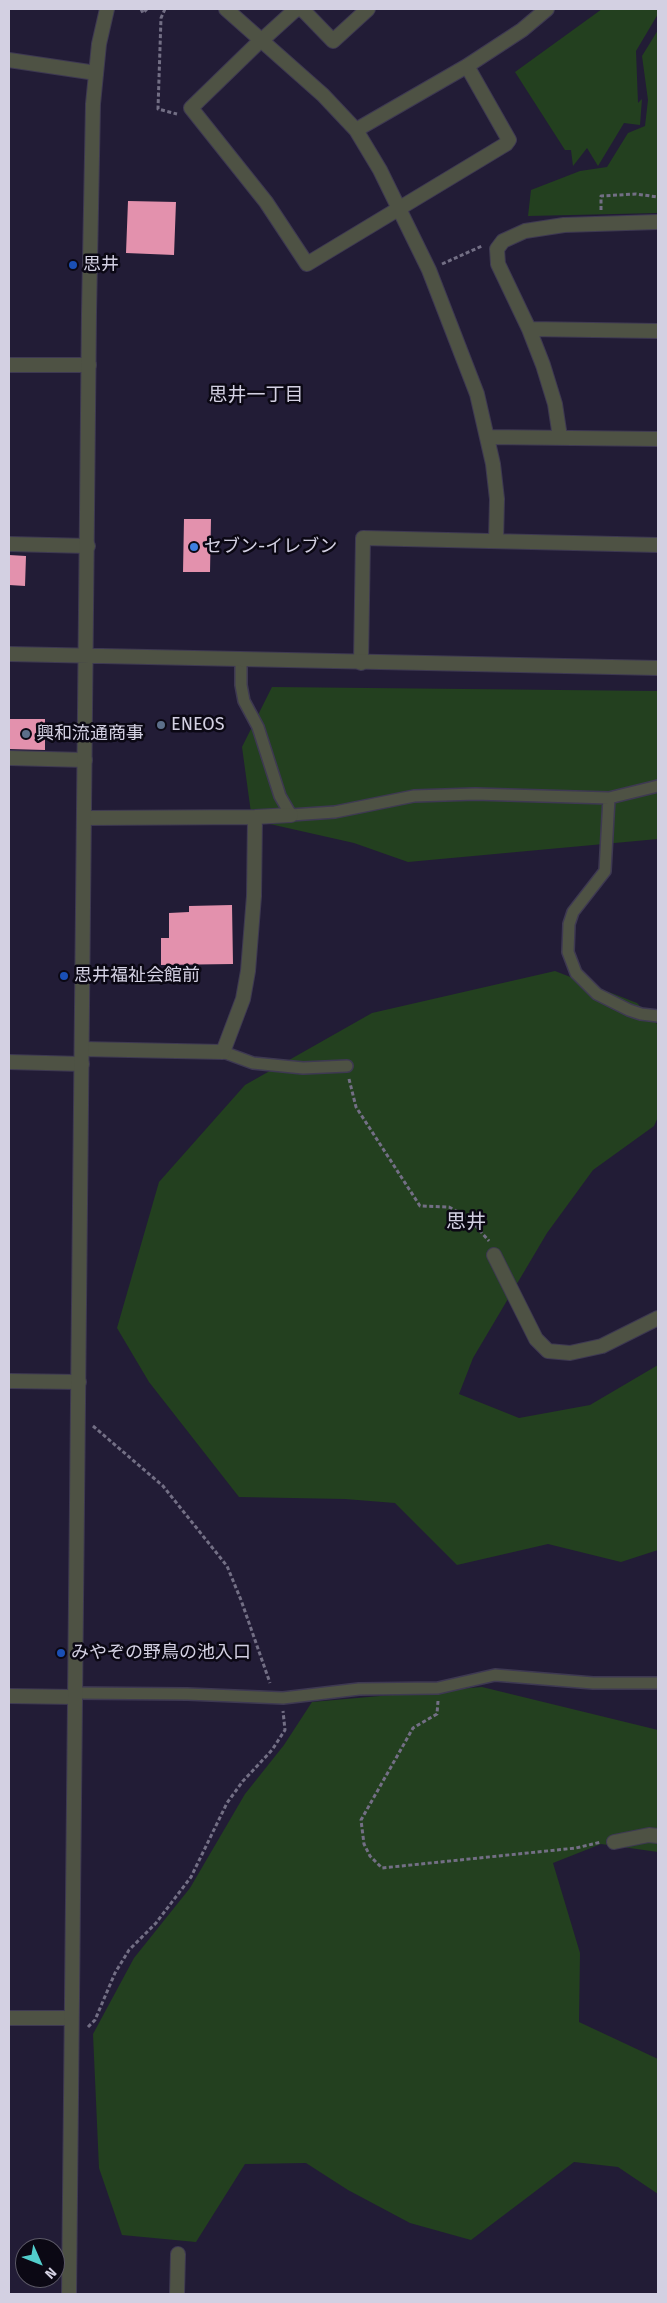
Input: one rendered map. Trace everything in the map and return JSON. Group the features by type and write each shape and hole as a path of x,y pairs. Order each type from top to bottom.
{"street":[{"path":"69,2294 93,104 96,73 107,9"},
{"path":"226,9 323,95 356,130 400,208 429,270 477,394 493,464 497,499 496,541"},
{"path":"368,9 333,40 301,9 295,10 262,39 191,108 266,202 307,264 506,144 509,140 467,66"},
{"path":"356,130 467,66 522,30 540,11"},
{"path":"9,60 96,73"},
{"path":"560,437 554,404 529,329 500,271 496,249 503,241 525,231 564,225 658,222"},
{"path":"529,329 658,331"},
{"path":"9,365 89,365"},
{"path":"487,437 658,439"},
{"path":"361,663 363,538 658,544"},
{"path":"9,544 88,546"},
{"path":"9,654 658,668"},
{"path":"9,758 85,760"},
{"path":"84,818 291,815"},
{"path":"82,1049 223,1052 243,999 248,971 254,896 255,817"},
{"path":"9,1062 82,1064"},
{"path":"494,1255 536,1340 548,1351 570,1353 602,1346 658,1318"},
{"path":"9,1381 79,1382"},
{"path":"9,1696 75,1695"},
{"path":"614,1842 649,1835 658,1836"},
{"path":"9,2018 71,2018"},
{"path":"178,2254 178,2294"}],"lane":[{"path":"241,660 240,685 244,701 258,727 280,796 291,815 335,812 414,796 475,794 609,798 658,786"},
{"path":"609,798 605,871 572,912 569,924 568,952 576,973 597,994 629,1010 658,1016"},
{"path":"223,1052 253,1063 270,1065 303,1068 346,1066"},
{"path":"75,1695 277,1698 359,1689 438,1688 495,1675 593,1683 658,1683"}],"path":[{"path":"140,9 143,13 147,9"},
{"path":"165,9 162,18 158,109 185,116 191,108"},
{"path":"601,196 636,194 658,197"},
{"path":"429,270 484,245 496,249"},
{"path":"346,1066 356,1108 420,1206 449,1207 469,1218 492,1245 494,1255"},
{"path":"71,2044 95,2020 115,1973 129,1950 156,1923 191,1877 227,1804 243,1781 272,1750 285,1730 285,1721 277,1698 227,1566 163,1486 78,1414"},
{"path":"438,1688 436,1714 413,1728 361,1820 364,1844 370,1856 382,1868 576,1848 614,1840 614,1842"}],"green space":[{"path":"602,9 658,9 658,14 636,51 638,103 642,99 640,125 624,123 598,166 587,148 573,166 571,150 565,150 515,72"},
{"path":"658,30 658,213 528,216 531,190 580,171 607,167 628,133 645,126 648,100 642,56"},
{"path":"272,687 658,691 658,839 408,862 354,843 252,820 242,747"},
{"path":"555,971 637,1003 658,1025 658,1117 654,1126 593,1170 547,1233 473,1358 459,1394 519,1418 590,1405 658,1365 658,1550 621,1562 548,1544 457,1565 395,1503 345,1499 239,1497 149,1382 117,1328 159,1182 245,1085 372,1013"},
{"path":"482,1687 658,1730 658,1852 601,1844 553,1863 580,1953 579,2022 658,2059 658,2194 618,2167 574,2162 471,2240 410,2223 348,2190 306,2163 245,2164 196,2242 122,2235 99,2168 93,2034 134,1958 190,1888 245,1794 284,1745 312,1702"}],"building":[{"path":"128,201 176,202 174,255 126,253"},
{"path":"184,519 211,519 210,572 183,572"},
{"path":"9,555 26,556 25,586 9,585"},
{"path":"9,719 45,719 45,750 9,749"},
{"path":"232,905 233,964 161,965 161,938 169,938 169,913 189,912 189,906"}],"place":[{"name":"思井","path":"73,265"},
{"name":"セブン-イレブン","path":"194,547"},
{"name":"ENEOS","path":"161,725"},
{"name":"興和流通商事","path":"26,734"},
{"name":"思井福祉会館前","path":"64,976"},
{"name":"みやぞの野鳥の池入口","path":"61,1653"}],"district":[{"name":"思井一丁目","path":"256,396"},
{"name":"思井","path":"466,1222"}]}
